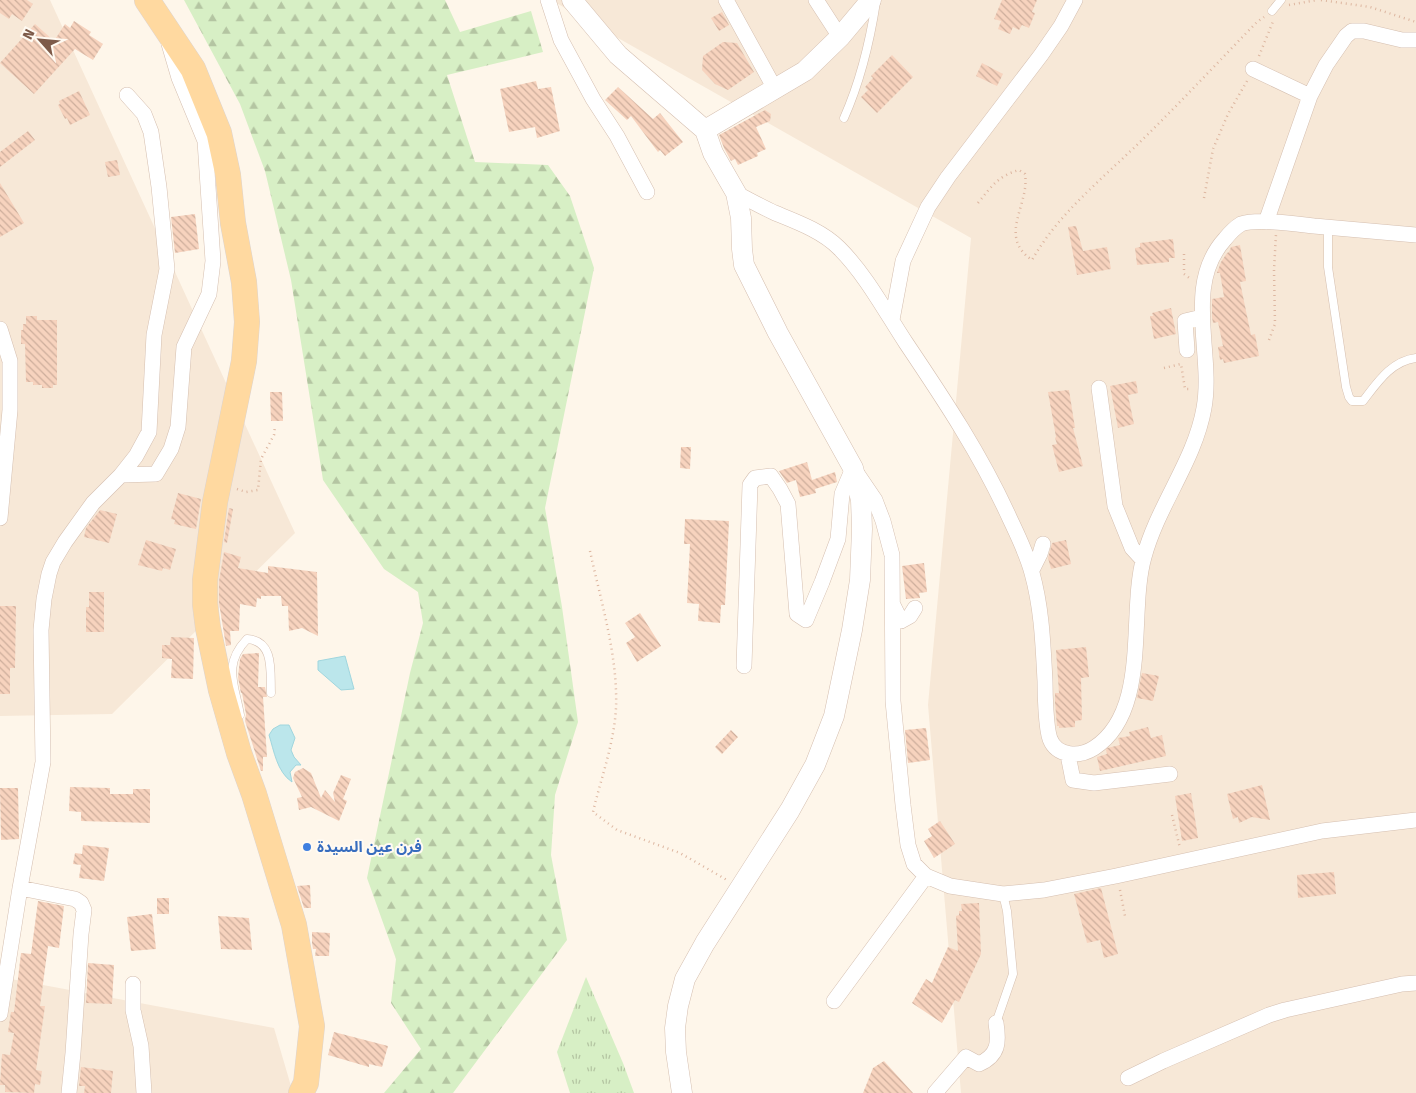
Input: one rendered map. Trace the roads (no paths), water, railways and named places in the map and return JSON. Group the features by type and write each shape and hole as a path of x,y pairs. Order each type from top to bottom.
{"main road":[{"path":"147,0 194,69 219,133 228,175 233,224 244,282 247,322 244,361 219,482 205,580 206,604 208,628 239,753 254,794 294,926 312,1026 306,1083 301,1093"}],"street":[{"path":"548,0 561,40 593,99 618,136 648,192"},
{"path":"572,0 618,55 705,130 713,153 736,193 744,265 852,468 875,500 892,555 893,701 908,845 914,864 926,876 950,886 1003,894 1044,890 1322,831 1416,820"},
{"path":"816,0 840,37"},
{"path":"705,130 805,71 840,37 871,0"},
{"path":"892,320 903,261 928,207 948,177 1061,26 1075,0"},
{"path":"732,2 774,89"},
{"path":"120,475 156,474 171,449 178,427 184,347 210,294 213,260 204,141 179,78 162,21"},
{"path":"1271,222 1310,96 1326,65 1346,36 1352,31 1364,31 1402,40 1416,40"},
{"path":"1253,69 1310,96"},
{"path":"0,1014 43,762 42,630 44,599 49,574 53,562 65,542 92,503 136,456 149,432 154,335 168,269 151,132 144,114 128,95"},
{"path":"736,193 825,236 839,248 867,282 974,448 996,489 1032,570 1042,618 1045,698 1050,739 1056,748 1068,755 1092,750 1114,727 1123,711 1130,690 1143,560 1154,527 1191,450 1204,410 1206,388 1202,305 1208,267 1215,253 1240,224 1271,222 1416,235"},
{"path":"1187,350 1185,321 1202,317"},
{"path":"0,329 10,361 4,428 0,518"},
{"path":"1099,388 1115,506 1132,548 1143,560"},
{"path":"744,666 750,485 755,478 771,476 788,504 797,614 806,620 838,539 842,494 852,468"},
{"path":"682,1093 676,1052 675,1028 685,979 739,887 790,810 816,765 834,716 852,630 860,580 861,500 852,468"},
{"path":"1032,570 1040,554 1042,544"},
{"path":"892,604 901,621 910,616 915,608"},
{"path":"1068,755 1073,780 1094,783 1170,774"},
{"path":"834,1001 926,876"},
{"path":"20,888 75,899 81,902 84,910 69,1093"},
{"path":"1128,1078 1163,1061 1277,1013 1402,984 1416,983"},
{"path":"133,984 133,1010 142,1046 144,1093"},
{"path":"935,1093 966,1056 979,1064 989,1059 999,1042 996,1023"}],"lane":[{"path":"844,118 854,95 873,20 876,0"},
{"path":"1272,11 1280,0"},
{"path":"1328,227 1328,268 1349,397 1352,401 1363,401 1385,373 1404,362 1416,358"},
{"path":"233,726 241,721 237,695 231,681 234,660 240,646 247,639 256,640 264,645 270,659 270,693"},
{"path":"996,1023 1014,974 1007,911 1003,894"}],"water":[{"path":"345,656 354,689 341,690 318,670 318,661"},
{"path":"280,725 289,725 295,738 291,750 301,765 296,765 290,772 292,782 279,767 269,735 273,729"}],"place":[{"name":"فرن عين السيدة","path":"307,847"}]}
